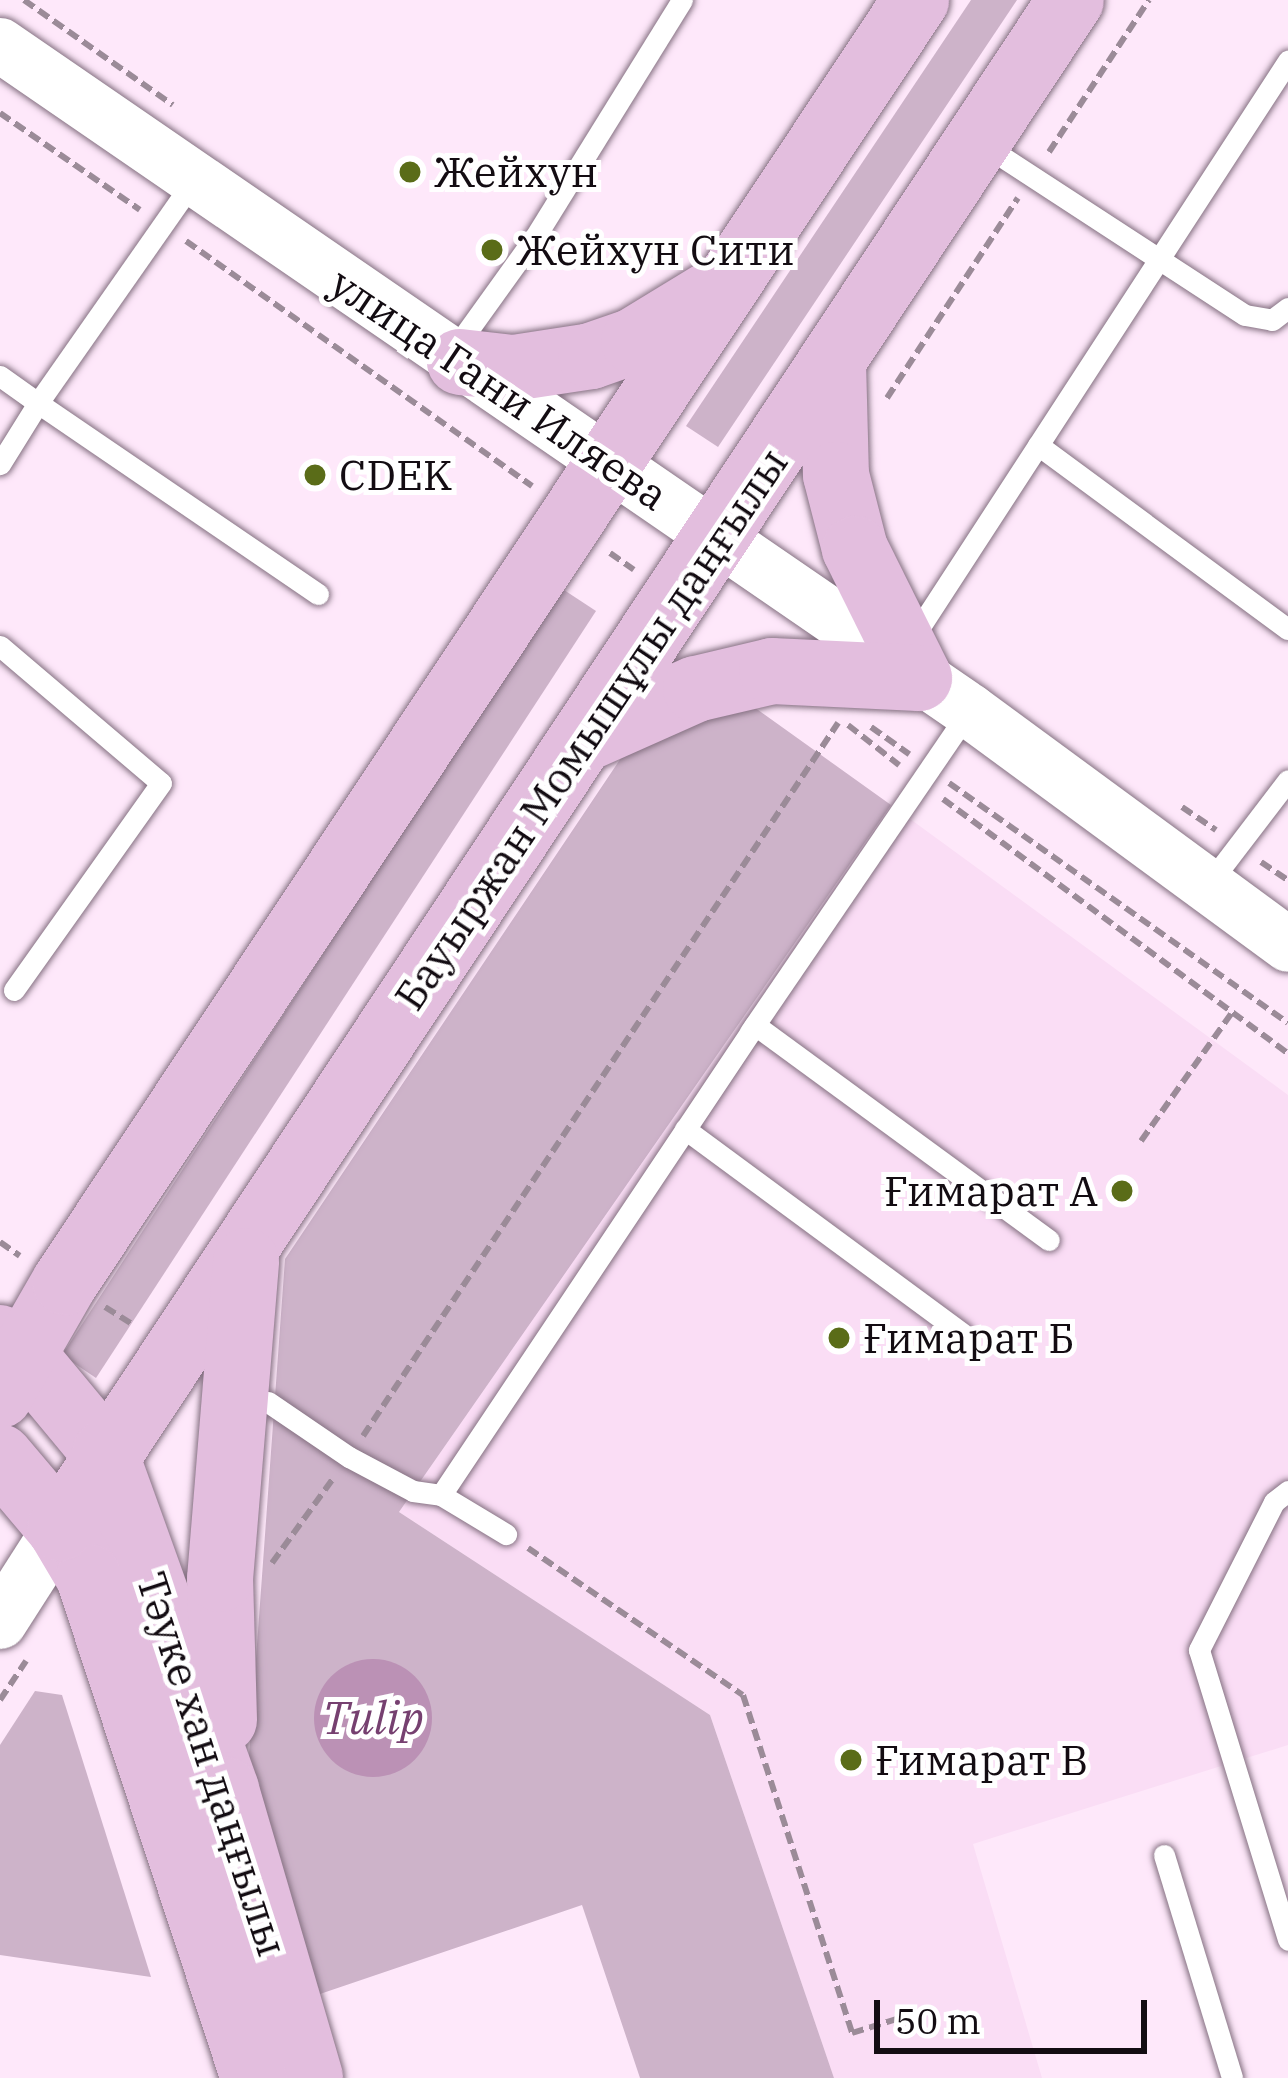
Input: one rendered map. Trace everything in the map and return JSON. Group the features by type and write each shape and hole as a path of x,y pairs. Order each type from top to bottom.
{"main road":[{"path":"14,1355 916,0"},
{"name":"Бауыржан Момышұлы даңғылы","path":"75,1552 105,1453 183,1350 248,1243 588,737 1071,0"},
{"path":"455,359 513,368 591,356 634,341 728,284"},
{"path":"833,362 836,475 855,549 932,679"},
{"path":"588,737 696,689 772,670 932,679"},
{"path":"226,1790 220,1579 248,1243"},
{"name":"Тәуке хан даңғылы","path":"14,1355 105,1453 226,1790 310,2078"},
{"path":"0,1457 75,1552"},
{"name":"Тәуке хан даңғылы","path":"75,1552 254,2078"}],"street":[{"name":"улица Гани Иляева","path":"0,45 605,464 932,679 1204,891 1288,945"},
{"path":"0,1622 75,1552"}],"lane":[{"path":"455,359 682,0"},
{"path":"749,1034 922,774 932,679 1038,445 1288,61"},
{"path":"978,141 1245,315 1272,320 1288,308"},
{"path":"0,464 194,180"},
{"path":"0,376 318,594"},
{"path":"1038,445 1288,629"},
{"path":"0,646 161,783 14,990"},
{"path":"1204,891 1288,780"},
{"path":"441,1495 755,1025 1049,1240"},
{"path":"685,1129 963,1334"},
{"path":"268,1402 349,1457 413,1492 441,1495 506,1534"},
{"path":"1288,1491 1274,1502 1199,1650 1288,1940"},
{"path":"1164,1855 1232,2078"}],"path":[{"path":"836,475 1149,0"},
{"path":"0,113 516,468 541,496"},
{"path":"598,544 635,571"},
{"path":"823,707 1288,1023"},
{"path":"851,712 922,774 1288,1053"},
{"path":"269,1566 349,1457 840,719"},
{"path":"1141,1141 1231,1014"},
{"path":"0,1242 23,1258"},
{"path":"97,1302 131,1323"},
{"path":"506,1534 743,1695 852,2033 903,2017"}],"shaded area":[{"path":"971,0 1017,0 718,447 686,426"},
{"path":"561,588 596,611 96,1378 62,1355"},
{"path":"754,707 891,805 399,1512 710,1715 834,2078 640,2078 582,1905 317,1995 248,1769 285,1259 623,755 676,726"},
{"path":"891,805 1288,1095 1288,1745 973,1844 1042,2078 834,2078 710,1715 399,1512"},
{"path":"35,1691 62,1695 151,1977 0,1955 0,1745"}],"water":[{"name":"Tulip","path":"373,1659 406,1669 422,1685 432,1718 422,1751 406,1767 373,1777 340,1767 324,1751 314,1718 324,1685 340,1669"}],"place":[{"name":"Жейхун","path":"410,172"},
{"name":"Жейхун Сити","path":"492,250"},
{"name":"CDEK","path":"315,475"},
{"name":"Ғимарат А","path":"1122,1191"},
{"name":"Ғимарат Б","path":"839,1338"},
{"name":"Ғимарат В","path":"851,1760"}]}
